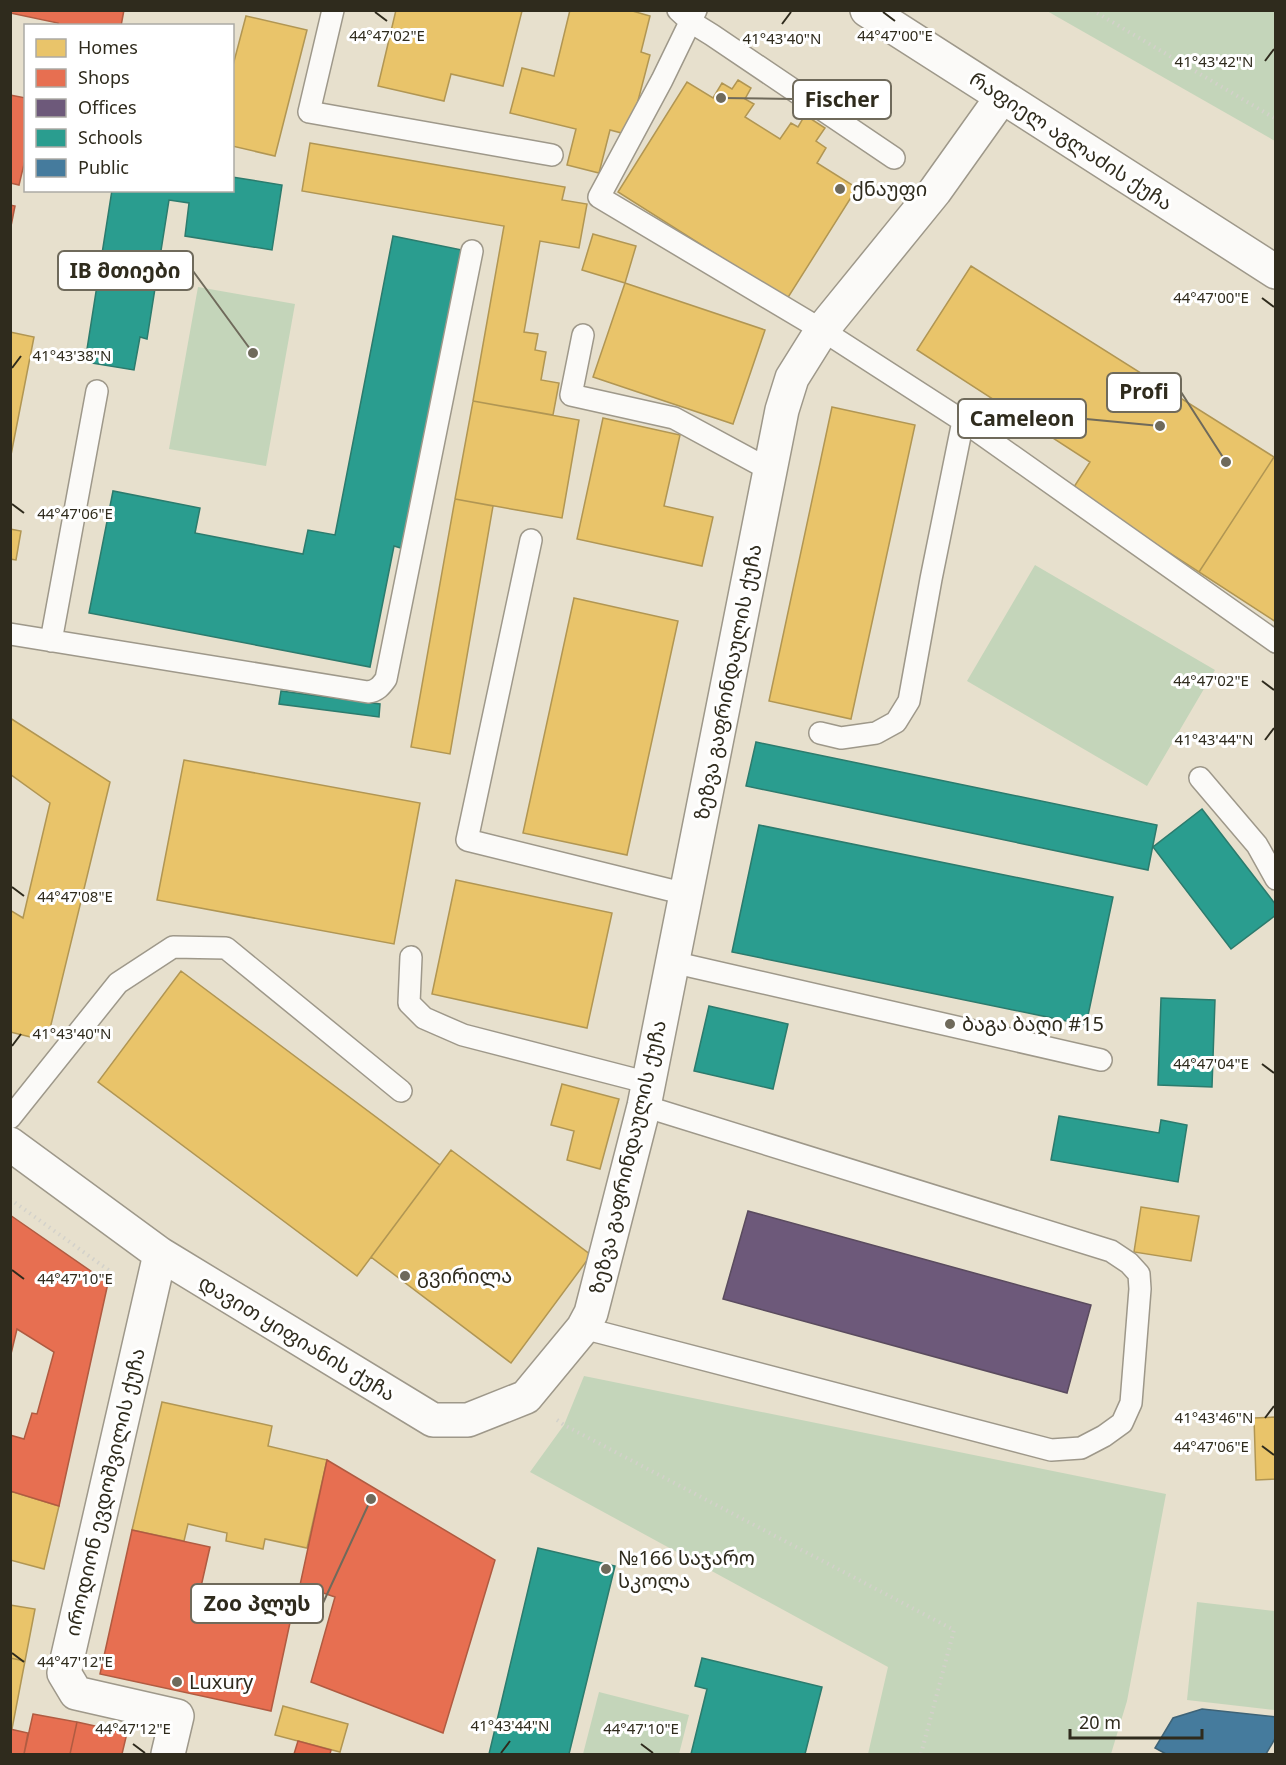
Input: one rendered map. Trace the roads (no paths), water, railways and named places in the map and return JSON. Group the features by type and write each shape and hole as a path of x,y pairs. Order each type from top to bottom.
{"street":[{"name":"რაფიელ აგლაძის ქუჩა","path":"867,10 1275,272"},
{"name":"ზეზვა გაფრინდაულის ქუჩა","path":"583,1328 591,1312 646,1094 782,410 792,378 822,330 935,191 1002,97"},
{"name":"დავით ყიფიანის ქუჩა","path":"10,1144 160,1254 433,1420 468,1420 526,1397 583,1328"},
{"name":"იროდიონ ევდოშვილის ქუჩა","path":"160,1254 64,1673 76,1694 177,1716 168,1755"}],"lane":[{"path":"333,10 309,112 552,155"},
{"path":"894,158 712,35 688,14 662,80 599,197 822,330 963,421 1275,642"},
{"path":"10,634 368,692 381,686 386,679 472,252"},
{"path":"583,335 571,395 674,418 770,470"},
{"path":"51,641 97,390"},
{"path":"820,733 841,738 876,733 896,722 909,701 963,421"},
{"path":"531,540 467,840 686,894"},
{"path":"1200,778 1257,845 1275,879"},
{"path":"10,1118 118,984 173,947 226,948 401,1091"},
{"path":"411,957 409,1003 424,1018 463,1035 646,1094 1111,1251 1129,1263 1139,1274 1140,1289 1131,1403 1122,1423 1081,1448 1051,1450 583,1328"},
{"path":"672,962 1101,1060"}],"place":[{"name":"Fischer","path":"721,98"},
{"name":"ქნაუფი","path":"840,189"},
{"name":"IB მთიები","path":"253,353"},
{"name":"Cameleon","path":"1160,426"},
{"name":"Profi","path":"1226,462"},
{"name":"ბაგა ბაღი #15","path":"950,1024"},
{"name":"გვირილა","path":"405,1276"},
{"name":"Zoo პლუს","path":"371,1499"},
{"name":"№166 საჯარო სკოლა","path":"606,1569"},
{"name":"Luxury","path":"177,1682"}]}
